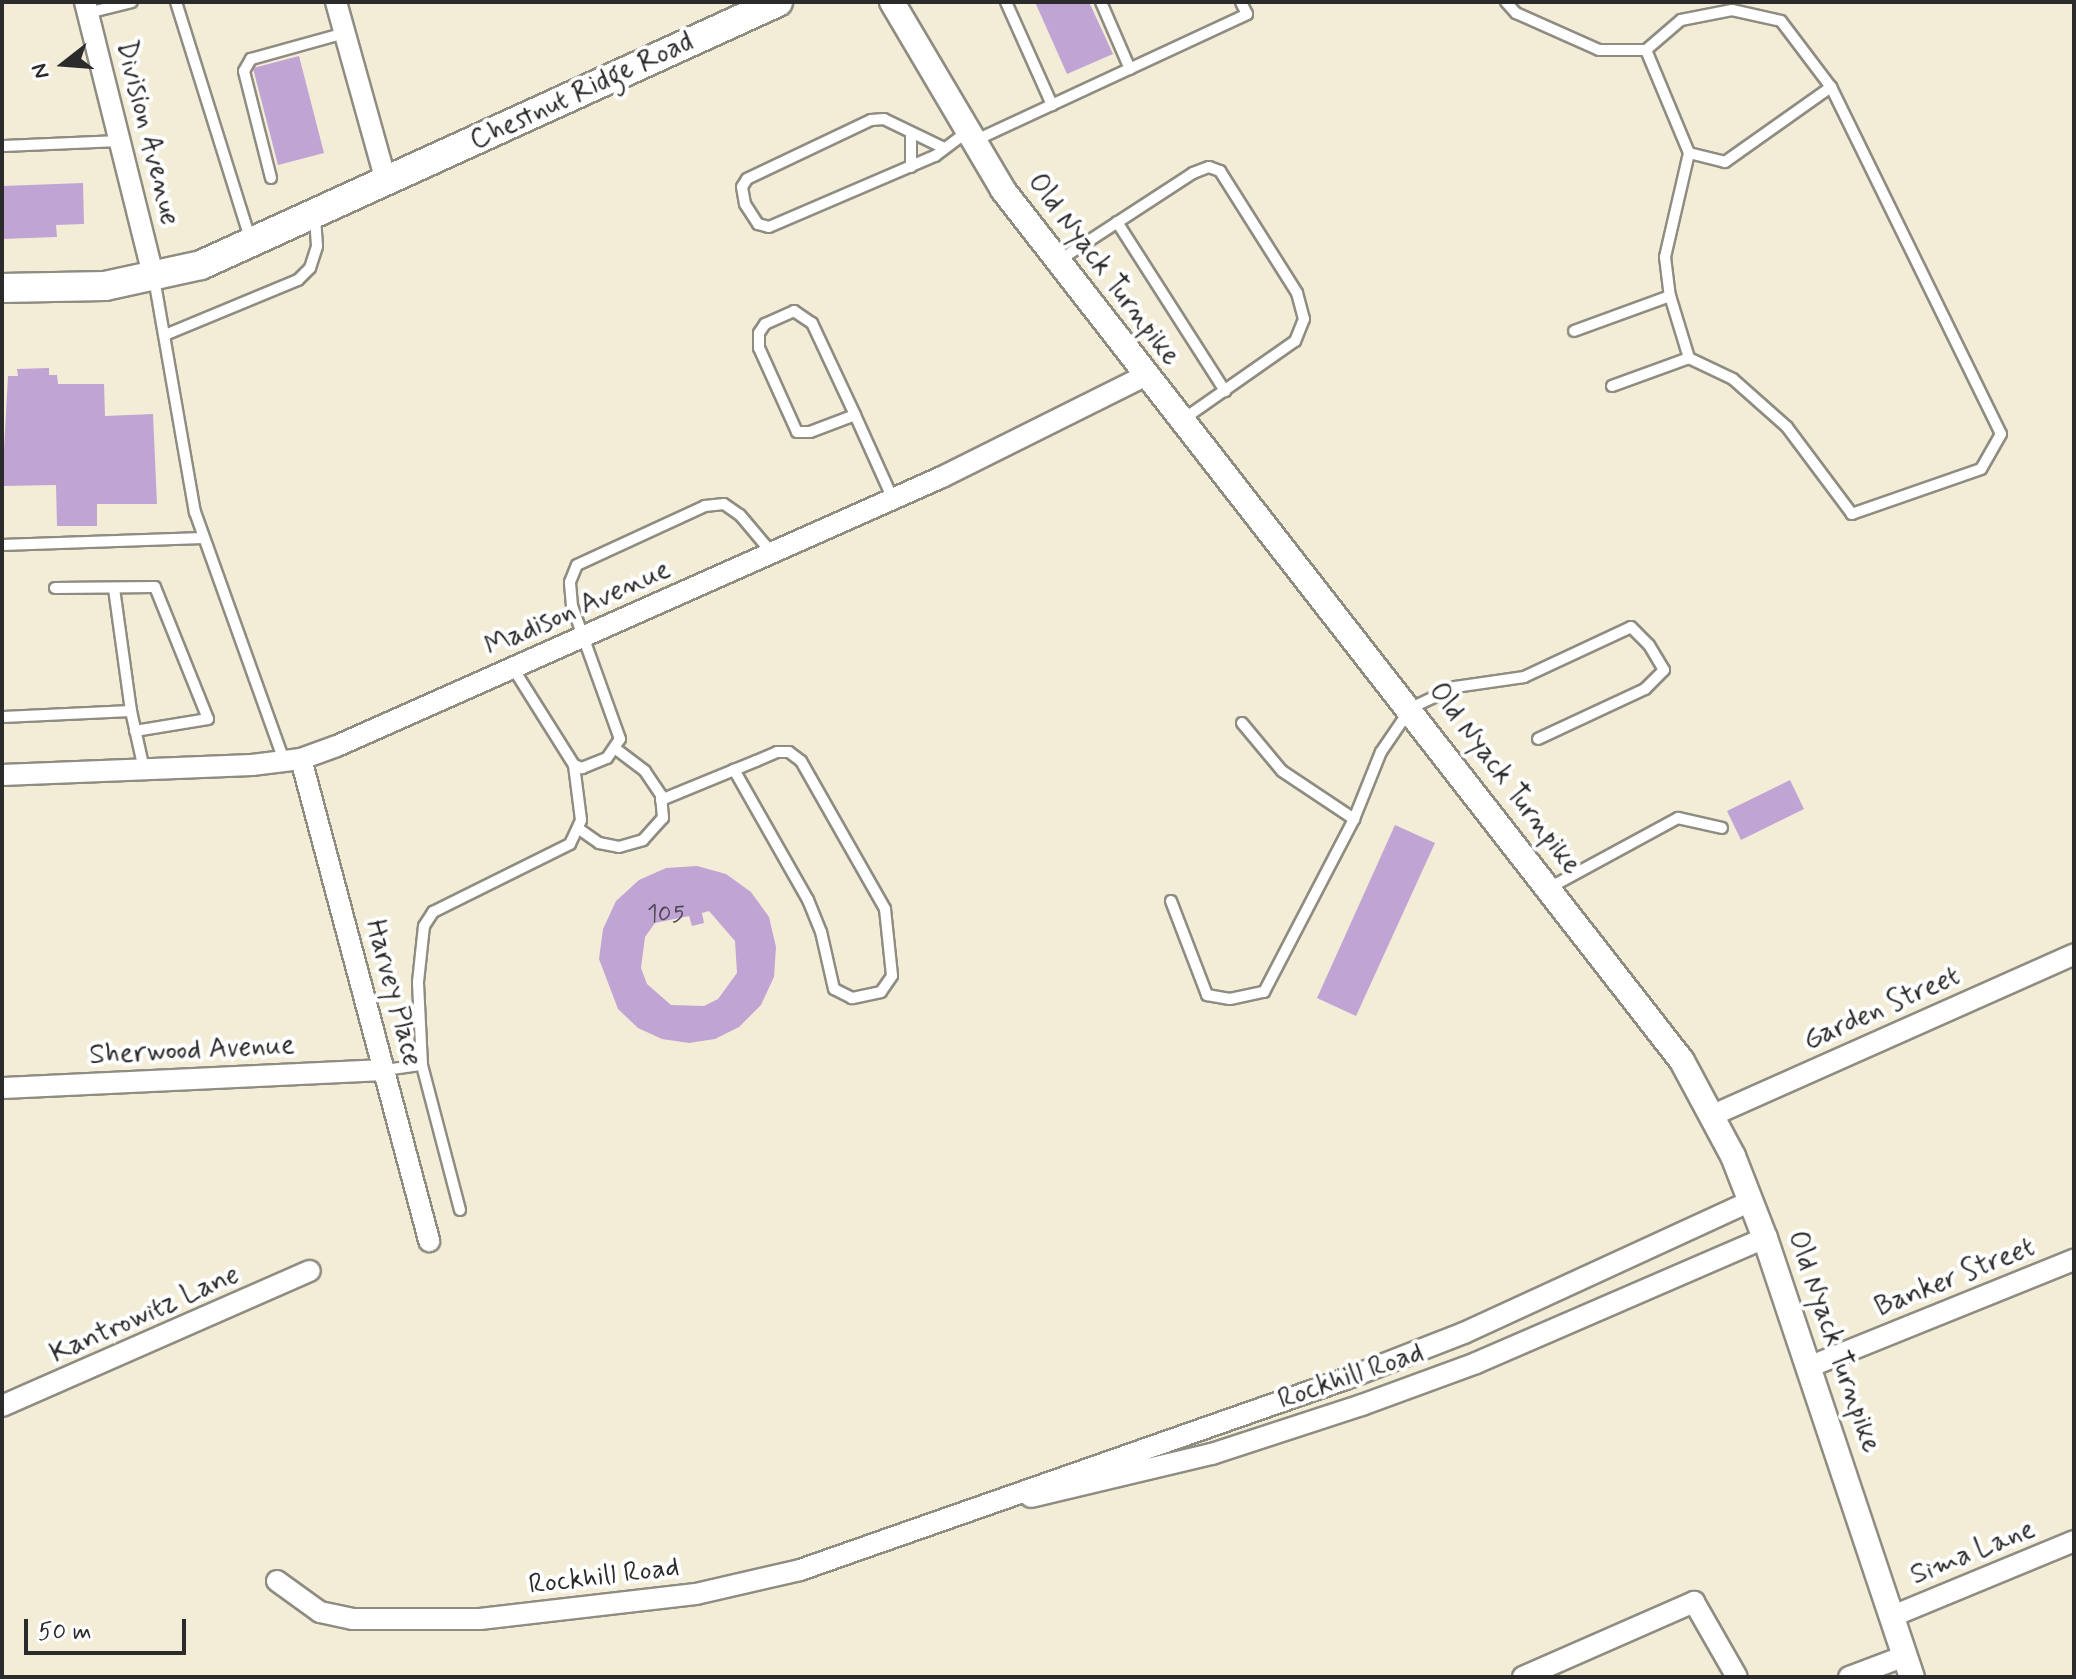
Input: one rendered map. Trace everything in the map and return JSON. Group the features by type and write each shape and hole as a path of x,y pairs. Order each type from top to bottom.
{"main road":[{"name":"Chestnut Ridge Road","path":"2,288 105,286 154,278 252,244 740,10 778,2"}],"street":[{"path":"336,2 386,181"},
{"name":"Old Nyack Turnpike","path":"892,2 969,138 1057,261 1145,376 1411,708 1682,1061 1713,1115 1765,1238 1811,1366 1908,1667"},
{"name":"Division Avenue","path":"87,8 154,278"},
{"name":"Madison Avenue","path":"2,775 293,760 585,637 893,499 1145,376"},
{"name":"Harvey Place","path":"293,760 385,1070 429,1241"},
{"name":"Garden Street","path":"1713,1115 2074,954"},
{"name":"Sherwood Avenue","path":"2,1088 385,1070"},
{"name":"Rockhill Road","path":"277,1581 320,1612 352,1619 480,1619 587,1611 696,1594 800,1570 938,1518 1351,1377 1464,1333 1751,1201"},
{"name":"Rockhill Road","path":"938,1518 1212,1454 1362,1405 1476,1363 1765,1238"},
{"name":"Banker Street","path":"1811,1366 2074,1260"},
{"name":"Kantrowitz Lane","path":"2,1406 310,1271"},
{"name":"Sima Lane","path":"1893,1616 2074,1541"},
{"path":"1523,1677 1694,1602 1737,1677"},
{"path":"1849,1677 1908,1667"}],"lane":[{"path":"87,8 132,2"},
{"path":"176,2 252,244"},
{"path":"1006,2 1052,105"},
{"path":"1101,2 1130,69"},
{"path":"942,147 911,136 884,119 871,120 747,179 742,187 745,204 758,224 769,227 911,167 942,147 1052,105 1247,14 1241,2"},
{"path":"1506,2 1516,13 1599,50 1646,50 1681,20 1732,10 1781,21 1831,87 2001,434 1981,469 1852,514 1787,427 1733,379 1689,358 1612,386"},
{"path":"271,178 244,71 251,59 345,33"},
{"path":"1646,50 1689,153 1665,257 1670,296 1689,358"},
{"path":"1689,153 1725,162 1831,87"},
{"path":"911,136 911,167"},
{"path":"2,146 120,141"},
{"path":"1057,261 1193,173 1209,167 1220,171 1297,293 1304,319 1295,341 1181,421"},
{"path":"165,335 298,280 310,268 317,246 314,215"},
{"path":"1117,222 1225,391"},
{"path":"154,278 203,538 293,760"},
{"path":"1574,331 1670,296"},
{"path":"855,415 810,432 797,432 759,348 759,333 765,324 794,311 812,323 855,415 893,499"},
{"path":"579,829 599,843 619,847 643,840 663,818 661,800 645,771 618,744 570,582 577,565 705,506 724,504 740,515 772,553"},
{"path":"2,545 203,538"},
{"path":"55,588 155,587 208,719 135,731"},
{"path":"114,588 131,711 144,769"},
{"path":"1171,901 1207,995 1230,999 1264,992 1354,819 1381,752 1411,708 1455,687 1524,677 1631,627 1649,645 1664,670 1645,689 1538,739"},
{"path":"460,1210 422,1065 418,982 424,926 433,912 570,844 579,829 574,765 513,668"},
{"path":"2,717 131,711"},
{"path":"1242,723 1282,771 1354,819"},
{"path":"574,765 593,765 618,744"},
{"path":"661,800 777,752 789,752 801,761 885,909 892,976 881,992 852,998 834,989 821,932 808,900 734,770"},
{"path":"1549,888 1678,818 1722,828"},
{"path":"385,1070 422,1065"}],"building":[{"path":"1035,2 1089,2 1113,54 1067,74"},
{"path":"299,56 324,153 278,165 253,68"},
{"path":"83,183 84,224 56,225 57,237 2,239 2,186"},
{"path":"49,368 49,375 57,375 58,384 104,384 105,416 153,414 157,504 97,504 97,526 57,526 56,485 2,486 8,376 18,376 17,369"},
{"path":"1790,780 1804,809 1741,840 1727,811"},
{"path":"1395,825 1435,843 1356,1016 1317,998"},
{"path":"697,866 726,874 751,892 769,917 776,947 774,977 761,1005 739,1027 715,1039 689,1043 662,1039 638,1028 618,1009 599,959 603,929 616,901 639,880 666,868","holes":["709,911 735,941 737,973 718,999 704,1006 671,1005 647,984 641,968 645,937 655,923 689,916 692,926 704,923 702,913"]}]}
